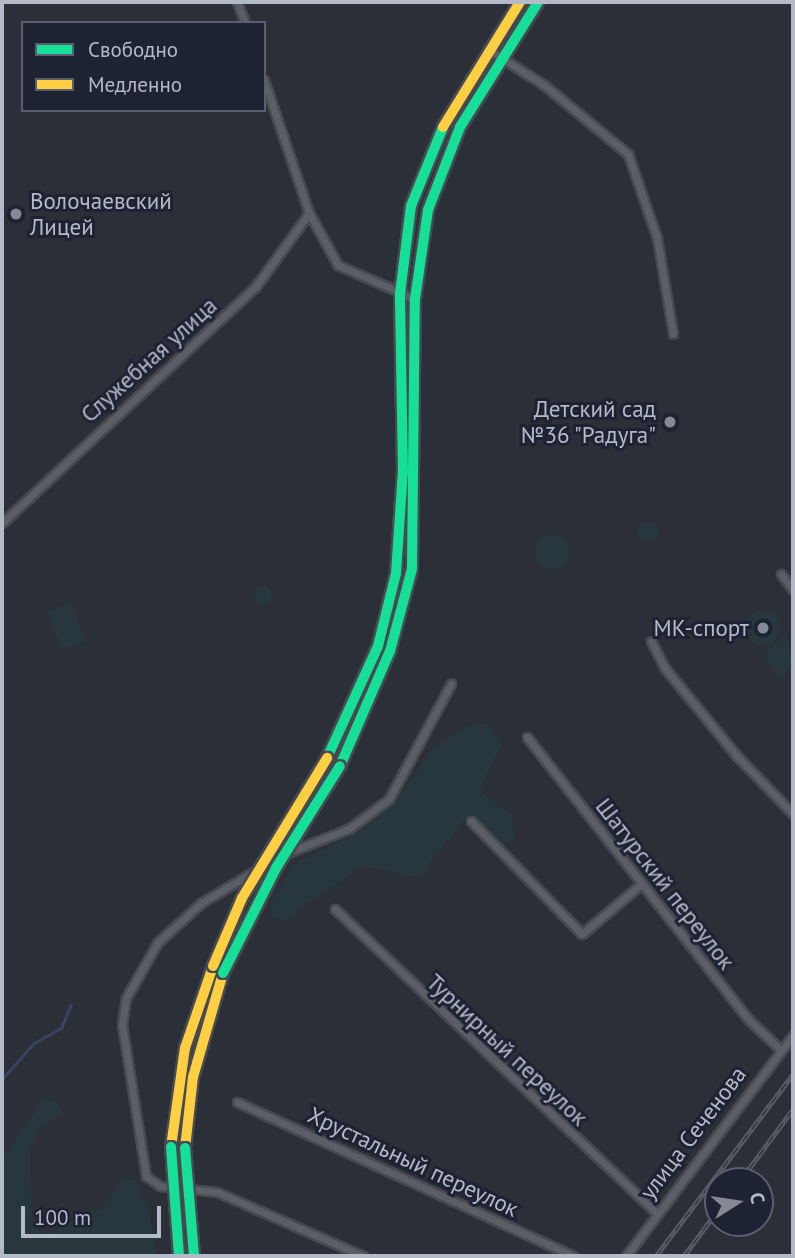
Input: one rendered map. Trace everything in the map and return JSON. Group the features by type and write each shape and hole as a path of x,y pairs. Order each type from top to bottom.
{"main road":[{"path":"180,1256 171,1147 185,1048 213,966 242,898 327,758 378,646 396,573 403,471 400,294 409,217 427,161 487,49 520,2"},
{"path":"194,1256 185,1148 198,1051 223,972 276,867 340,766 390,651 412,569 415,299 424,230 442,166 500,57 538,2"}],"street":[{"path":"237,2 244,21"},
{"path":"487,49 628,154 657,238 673,334"},
{"path":"266,86 309,213 338,265 415,299"},
{"name":"Служебная улица","path":"2,523 256,286 309,213"},
{"path":"781,574 793,590"},
{"path":"651,641 664,667 736,755 793,814"},
{"path":"363,1256 217,1192 152,1182 140,1161 137,1100 126,1060 126,998 158,942 201,903 243,877 350,828 390,799 451,684"},
{"name":"Шатурский переулок","path":"527,737 748,1019 780,1049"},
{"path":"471,821 582,934 640,884"},
{"name":"Турнирный переулок","path":"335,909 657,1214"},
{"name":"улица Сеченова","path":"626,1256 793,1035"},
{"name":"Хрустальный переулок","path":"237,1102 573,1256"}],"shaded area":[{"path":"648,521 655,524 658,531 655,538 648,541 641,538 638,531 641,524"},
{"path":"553,535 565,540 570,552 565,564 553,569 541,564 536,552 541,540"},
{"path":"263,586 269,589 272,595 269,601 263,604 257,601 254,595 257,589"},
{"path":"71,603 85,642 62,650 48,612"},
{"name":"МК-спорт","path":"763,611 775,616 780,628 775,640 763,645 751,640 746,628 751,616"},
{"path":"787,635 793,666 781,677 763,655"},
{"path":"487,723 501,745 479,790 513,817 514,841 504,843 469,814 419,877 362,866 283,921 271,916 271,904 293,865 366,827 401,795 433,749 464,728"},
{"path":"42,1101 57,1101 63,1113 40,1128 30,1149 32,1227 48,1235 101,1208 123,1181 135,1179 149,1211 157,1256 2,1256 2,1159"}],"waterway":[{"path":"2,1079 34,1043 61,1028 71,1005"}],"railway":[{"path":"656,1256 793,1074"},
{"path":"750,1167 793,1109"},
{"path":"684,1256 704,1229"}],"traffic: fast":[{"path":"340,766 390,651 412,569 415,299 428,210 460,127 538,2"},
{"path":"327,758 378,646 396,573 403,471 400,294 411,206 443,127"},
{"path":"223,973 276,868 340,766"},
{"path":"171,1147 179,1256"},
{"path":"185,1148 194,1256"}],"traffic: slow":[{"path":"443,127 520,2"},
{"path":"213,966 242,898 327,758"},
{"path":"171,1147 185,1048 213,966"},
{"path":"185,1148 193,1077 223,973"}],"place":[{"name":"Волочаевский Лицей","path":"16,214"},
{"name":"Детский сад №36 \"Радуга\"","path":"670,422"},
{"name":"МК-спорт","path":"763,628"}]}
